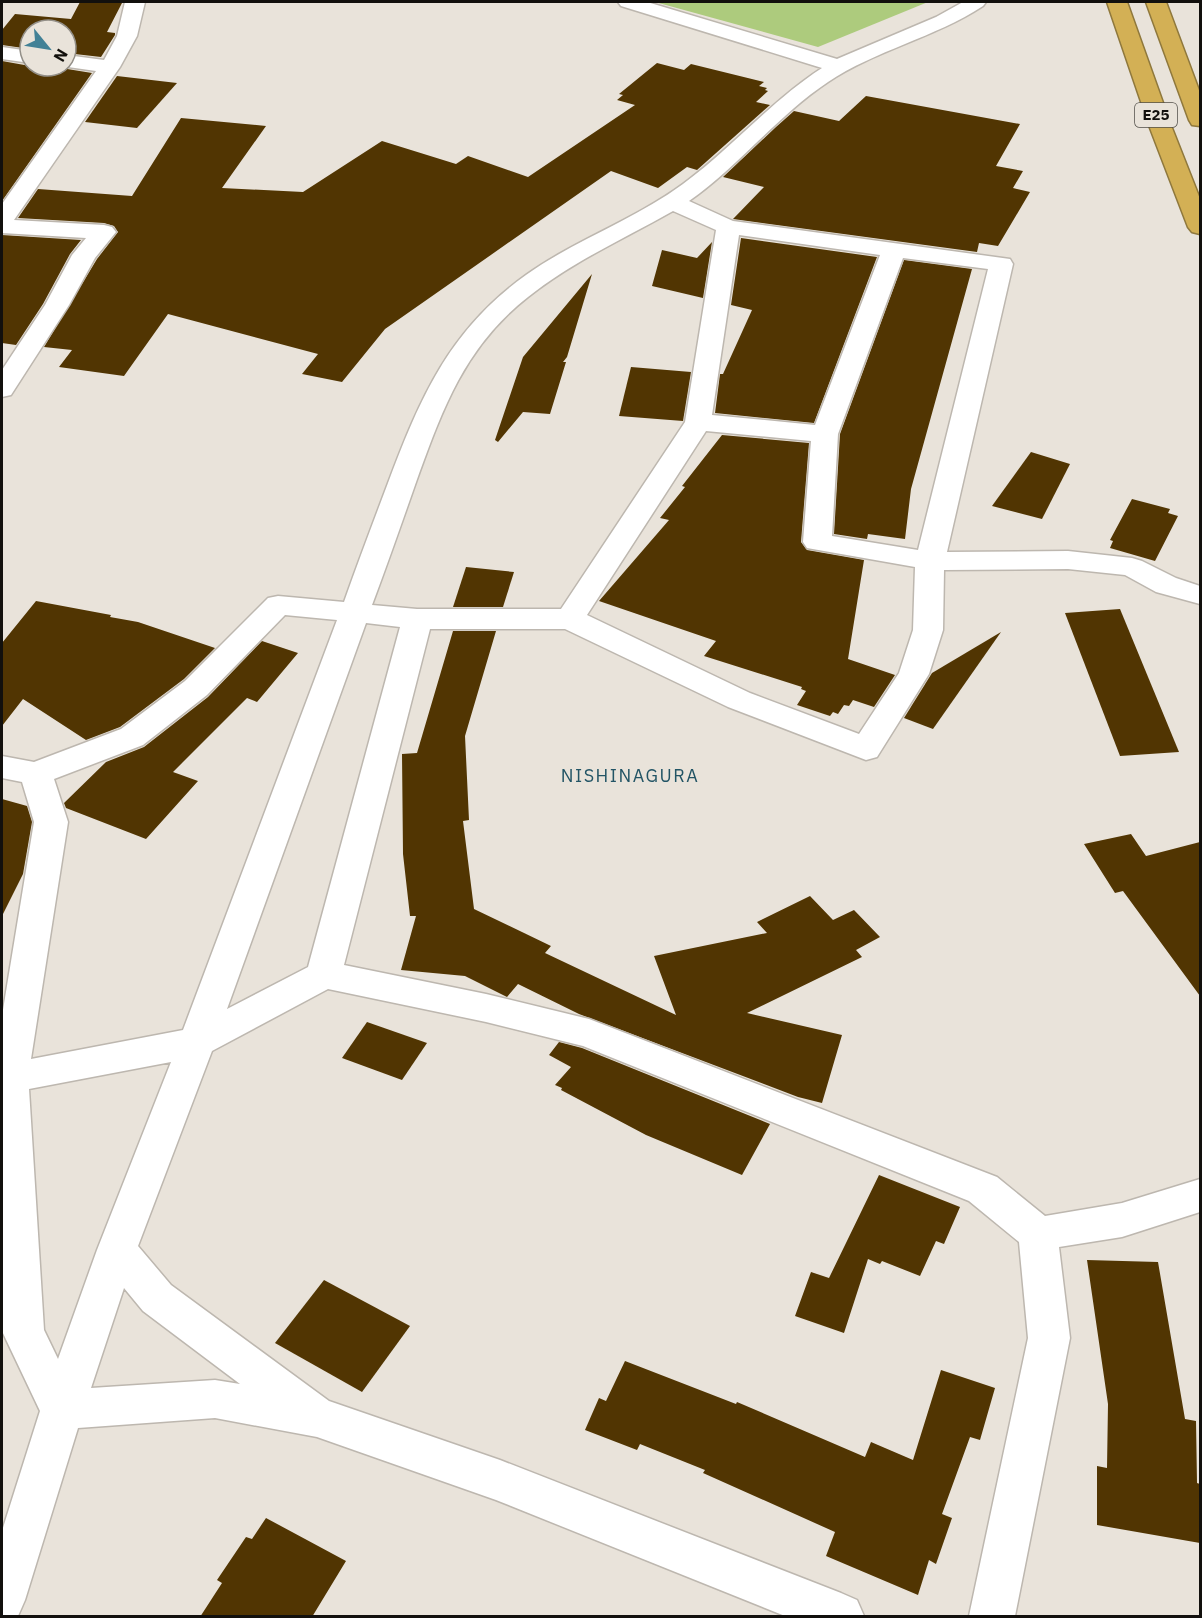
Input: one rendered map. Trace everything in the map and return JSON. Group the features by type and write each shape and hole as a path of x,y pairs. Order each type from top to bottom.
{"highway":[{"name":"E25","path":"1117,2 1161,128 1200,227"},
{"name":"E25","path":"1156,2 1200,120"}],"street":[{"path":"2,220 110,67 128,36 135,2"},
{"path":"628,2 838,66"},
{"path":"2,1600 62,1410 117,1250 420,434 440,388 463,349 516,294 548,270 673,202 705,178 792,98 838,66 880,45 944,20 976,2"},
{"path":"2,53 18,55"},
{"path":"78,63 110,67"},
{"path":"2,767 36,774 132,737 196,688 278,605 417,619 570,619 739,700 866,749 914,674 927,630 930,561 1001,264 728,227 673,202"},
{"path":"2,226 104,232 84,255 57,305 2,389"},
{"path":"570,619 698,422 728,227"},
{"path":"894,250 825,435 817,542 930,561 1068,560 1132,567 1166,585 1200,595"},
{"path":"698,422 825,435"},
{"path":"324,975 417,619"},
{"path":"36,774 51,822 6,1078 23,1331 62,1410"},
{"path":"6,1078 196,1042 324,975 486,1008 589,1033 983,1189 1038,1234 1048,1338 992,1617"},
{"path":"1038,1234 1122,1220 1200,1196"},
{"path":"117,1250 157,1298 317,1417"},
{"path":"62,1410 215,1400 317,1417 500,1481 840,1617"}],"green space":[{"path":"655,2 928,2 818,47"}],"building":[{"path":"80,2 122,3 107,32 115,33 115,35 101,57 78,54 78,18 72,18"},
{"path":"15,14 60,18 18,18 18,47 2,45 2,30"},
{"path":"2,61 18,64 18,78 78,78 78,71 92,73 2,201"},
{"path":"657,63 684,70 691,64 764,82 759,86 767,88 765,90 768,91 756,102 770,105 697,170 687,167 658,188 611,171 385,329 342,382 302,374 318,354 168,314 124,376 59,367 72,350 44,347 97,259 118,232 114,226 104,223 18,218 38,189 132,196 181,118 266,126 222,188 303,192 382,141 456,164 468,156 528,177 635,105 617,100 623,95 619,94"},
{"path":"117,76 177,83 137,128 85,122"},
{"path":"866,96 1020,124 996,166 1023,171 1013,188 1030,192 998,246 979,243 977,252 733,219 764,187 723,177 776,127 794,111 839,121"},
{"path":"2,235 81,240 70,254 43,304 16,345 2,343"},
{"path":"741,238 877,257 814,423 715,413 720,374 723,374 752,310 731,305"},
{"path":"712,242 703,298 652,286 662,250 697,258"},
{"path":"904,260 972,269 911,489 905,539 868,534 867,539 834,534 840,434"},
{"path":"592,274 567,357 563,362 566,362 550,414 523,412 498,442 495,440 523,357"},
{"path":"631,367 691,372 683,421 619,416"},
{"path":"722,435 809,443 801,542 807,550 864,560 848,659 895,675 874,707 853,700 849,706 844,705 838,714 833,712 830,716 797,705 806,691 801,689 802,687 704,656 716,641 599,601 669,520 660,518"},
{"path":"1031,452 1070,464 1042,519 992,506"},
{"path":"1132,499 1170,509 1168,513 1178,516 1155,561 1110,548 1113,541 1110,540"},
{"path":"466,567 514,572 503,607 453,607"},
{"path":"36,601 138,622 215,648 184,679 120,727 86,740 23,699 2,726 2,643"},
{"path":"1120,609 1179,752 1120,756 1065,613"},
{"path":"453,631 496,631 465,736 469,820 463,821 474,909 551,946 545,953 676,1015 654,956 767,933 757,922 810,896 833,920 854,910 880,937 856,950 862,957 747,1013 842,1035 822,1103 798,1097 579,1014 518,984 507,997 465,976 401,970 416,916 410,916 403,854 402,754 417,753"},
{"path":"1001,632 933,729 904,718 932,673"},
{"path":"262,641 298,653 257,702 247,698 173,772 198,781 146,839 66,808 64,803 106,762 144,747 208,697"},
{"path":"2,799 27,806 32,822 23,874 2,916"},
{"path":"1131,834 1146,856 1200,842 1200,996 1123,891 1115,893 1084,844"},
{"path":"367,1022 427,1043 402,1080 342,1058"},
{"path":"559,1042 582,1048 770,1124 742,1175 646,1135 561,1090 562,1088 555,1085 571,1067 549,1055"},
{"path":"879,1175 960,1207 944,1244 936,1241 920,1276 882,1261 880,1264 868,1259 844,1333 795,1316 811,1272 829,1278"},
{"path":"1087,1260 1158,1262 1185,1419 1196,1421 1197,1483 1200,1484 1200,1543 1097,1525 1097,1466 1107,1468 1108,1404"},
{"path":"324,1280 410,1326 362,1392 275,1343"},
{"path":"625,1361 736,1404 737,1402 865,1457 871,1442 913,1460 941,1370 995,1388 980,1440 970,1437 942,1514 952,1518 936,1564 929,1560 918,1595 826,1556 835,1532 703,1473 705,1470 640,1444 637,1450 585,1430 599,1398 606,1401"},
{"path":"266,1518 346,1561 312,1617 200,1617 222,1583 217,1580 246,1537 252,1539"}],"district":[{"name":"NISHINAGURA","path":"630,776"}]}
